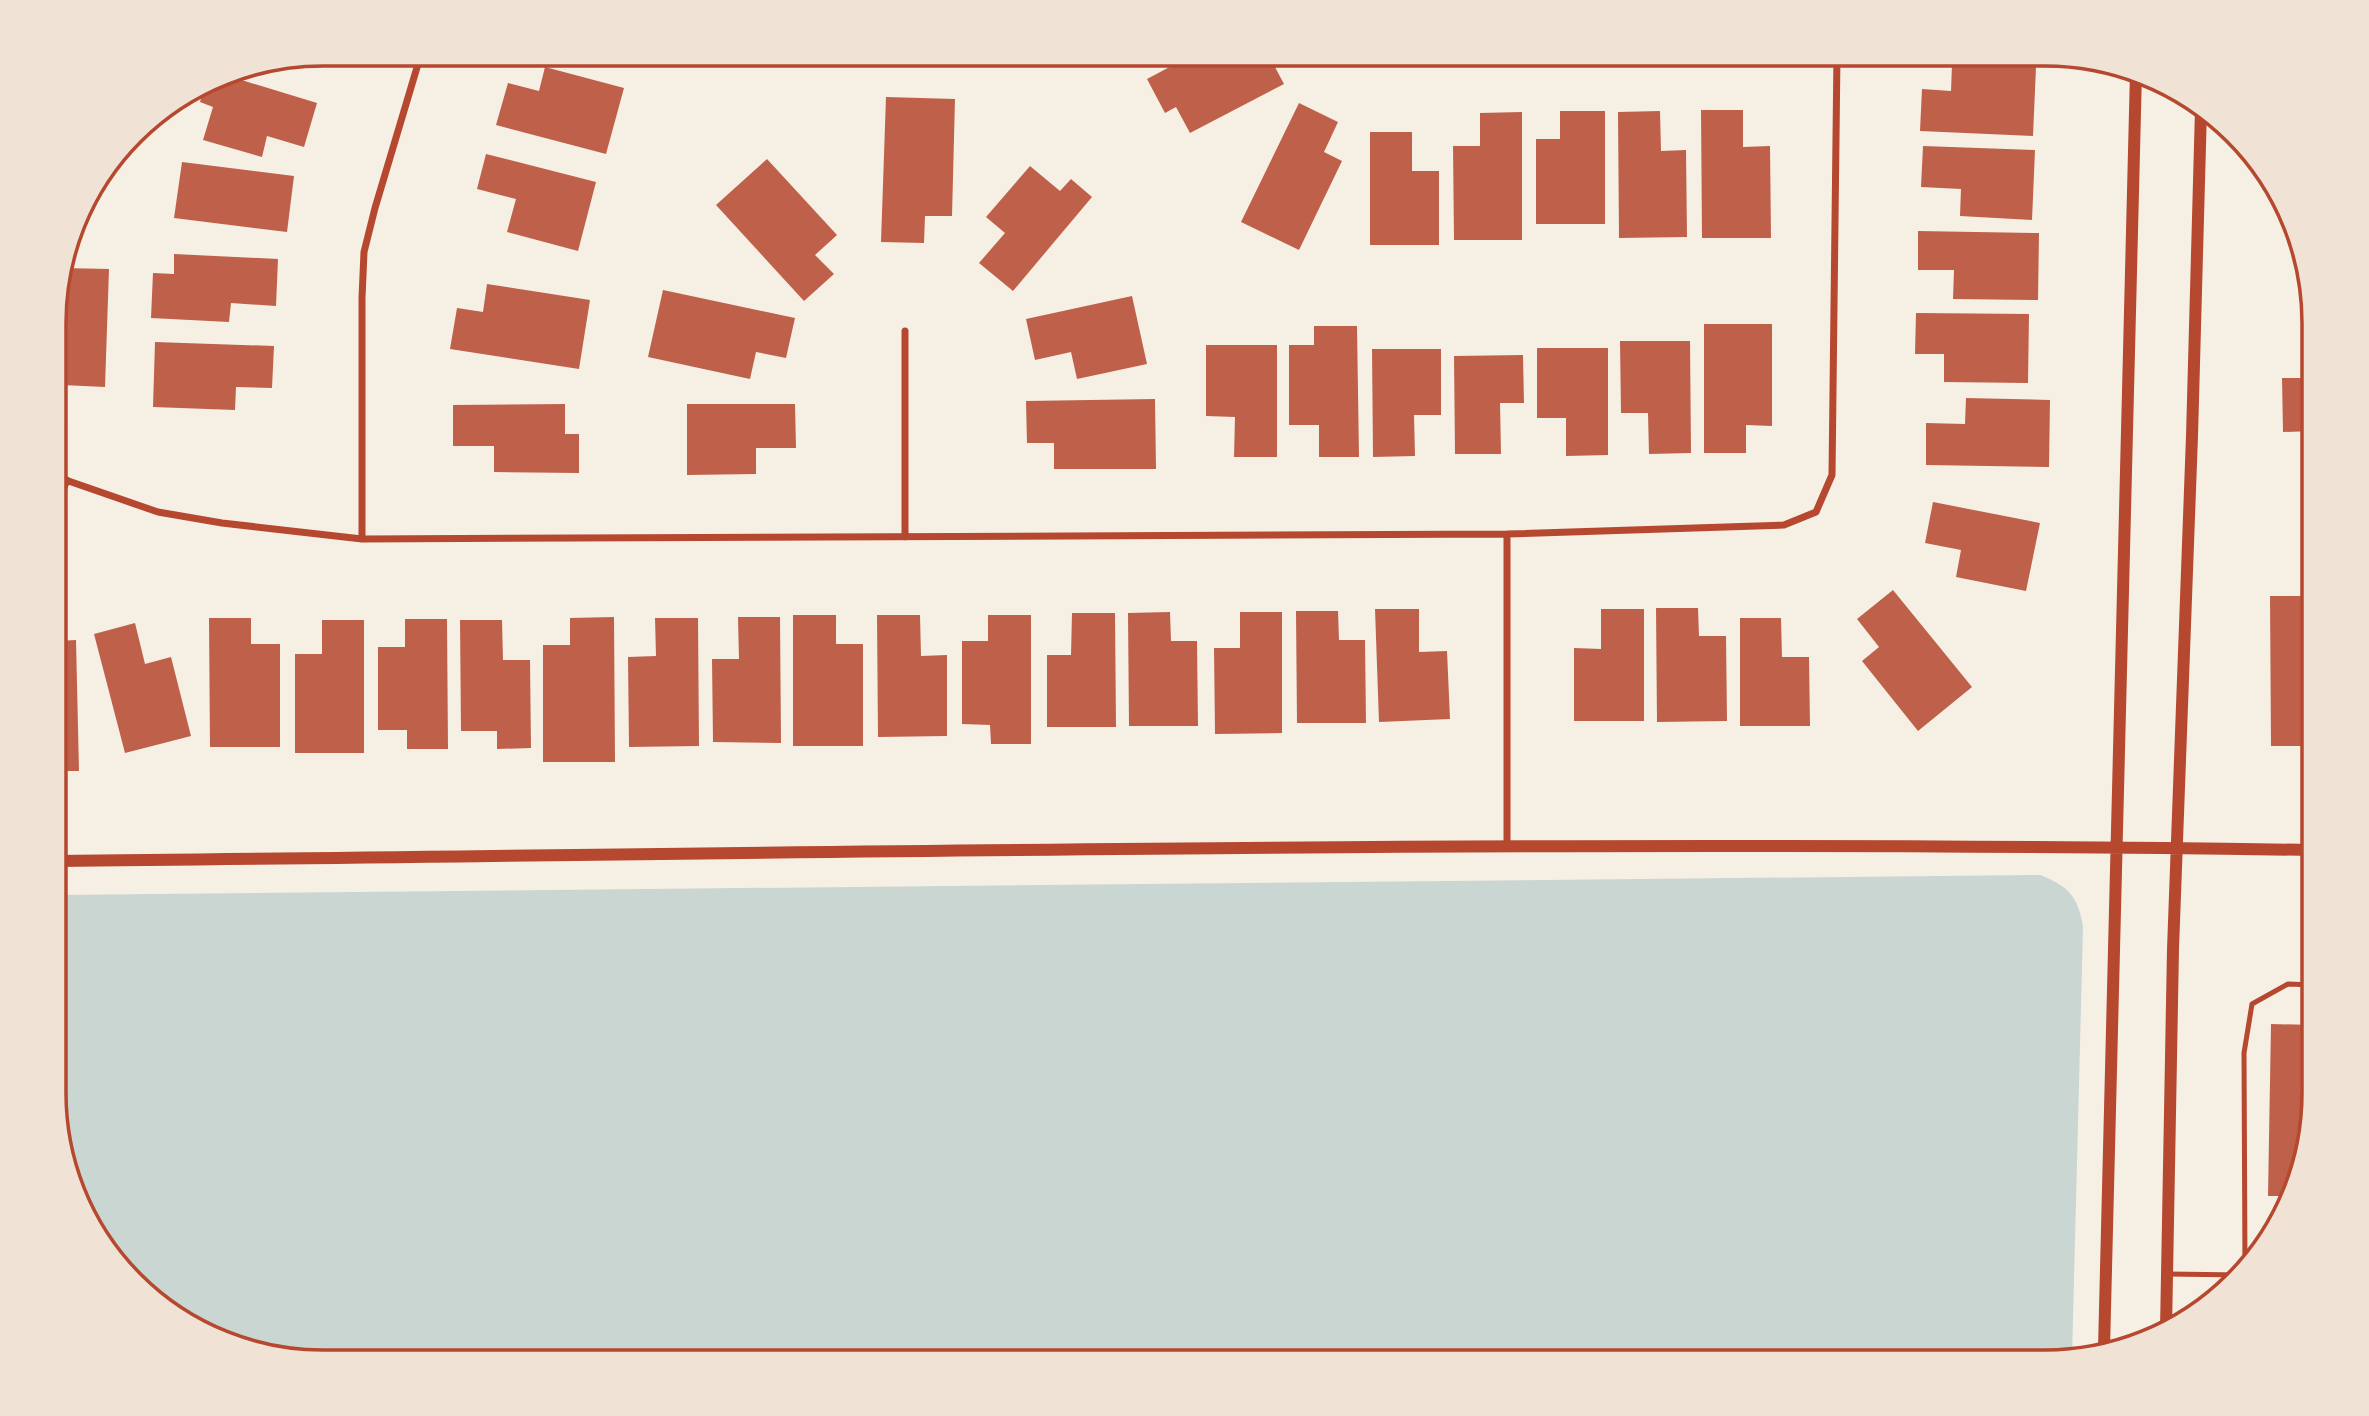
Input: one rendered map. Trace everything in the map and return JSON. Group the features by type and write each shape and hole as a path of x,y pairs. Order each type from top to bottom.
{"street":[{"path":"362,539 364,252 417,66"},
{"path":"66,480 158,512 222,523 362,539 1507,534 1784,525 1816,512 1832,475 1837,66"},
{"path":"2104,1343 2136,83"},
{"path":"2166,1319 2173,949 2201,119"},
{"path":"905,331 905,537"},
{"path":"1507,534 1507,846"},
{"path":"66,861 1507,846 2302,850"}],"lane":[{"path":"2245,1254 2244,1053 2252,1004 2288,984 2302,985"},
{"path":"2167,1274 2226,1275"}],"shaded area":[{"path":"2040,875 2065,888 2075,900 2083,927 2072,1348 2046,1350 323,1350 273,1345 210,1323 154,1286 120,1249 101,1221 86,1191 71,1143 67,1110 66,895"}],"building":[{"path":"1171,66 1274,66 1284,84 1190,133 1176,107 1165,113 1147,79"},
{"path":"1952,66 2036,67 2033,136 1920,131 1922,89 1951,91"},
{"path":"545,67 624,88 606,154 496,125 508,83 539,91"},
{"path":"241,80 317,103 304,147 267,136 262,157 203,140 213,107 200,102 201,98"},
{"path":"886,97 955,99 952,216 925,216 924,243 881,242"},
{"path":"1299,103 1338,122 1324,152 1342,161 1299,250 1241,222"},
{"path":"1701,110 1743,110 1743,147 1770,146 1771,238 1702,238"},
{"path":"1560,111 1605,111 1605,224 1536,224 1536,139 1560,139"},
{"path":"1660,111 1661,151 1686,150 1687,237 1619,238 1618,112"},
{"path":"1522,112 1522,240 1454,240 1453,146 1480,146 1480,113"},
{"path":"1370,132 1412,132 1412,171 1439,171 1439,245 1370,245"},
{"path":"1923,146 2035,150 2032,220 1960,216 1961,189 1921,187"},
{"path":"486,154 596,182 578,251 507,232 516,199 477,189"},
{"path":"767,159 837,235 815,255 834,274 804,301 716,205"},
{"path":"182,162 294,176 287,232 174,218"},
{"path":"1030,166 1060,191 1071,179 1092,197 1013,291 979,263 1005,233 986,217"},
{"path":"1918,231 2039,233 2038,300 1953,299 1954,270 1918,270"},
{"path":"174,254 278,259 276,306 231,303 229,322 151,318 153,273 174,274"},
{"path":"72,268 109,269 105,387 66,385 66,323"},
{"path":"487,284 590,300 579,369 450,349 457,308 483,312"},
{"path":"663,290 795,318 786,358 756,352 750,379 648,357"},
{"path":"1132,296 1147,364 1077,379 1071,352 1035,360 1026,319"},
{"path":"1916,313 2029,314 2028,383 1944,382 1944,354 1915,354"},
{"path":"1704,324 1772,324 1772,426 1746,425 1746,453 1704,453"},
{"path":"1314,326 1357,326 1359,457 1319,457 1319,425 1289,425 1289,345 1314,345"},
{"path":"1620,341 1690,341 1691,453 1649,454 1648,413 1621,413"},
{"path":"155,342 274,346 272,388 236,387 235,410 153,407"},
{"path":"1206,345 1277,345 1277,457 1234,457 1235,417 1206,416"},
{"path":"1537,348 1608,348 1608,455 1566,456 1566,418 1537,418"},
{"path":"1372,349 1441,349 1441,415 1414,415 1415,456 1373,457"},
{"path":"1523,355 1524,403 1500,403 1501,454 1455,454 1454,356"},
{"path":"2282,378 2302,378 2302,431 2283,432"},
{"path":"1966,398 2050,400 2049,467 1926,465 1926,423 1965,424"},
{"path":"1155,399 1156,469 1054,469 1054,443 1027,443 1026,401"},
{"path":"565,404 565,434 579,434 579,473 494,472 494,446 453,446 453,405"},
{"path":"687,404 795,404 796,448 756,448 756,474 687,475"},
{"path":"1933,502 2040,523 2026,591 1956,577 1961,550 1925,543"},
{"path":"1893,590 1972,687 1918,731 1862,661 1879,647 1857,619"},
{"path":"2270,596 2302,596 2302,746 2271,746"},
{"path":"1656,608 1698,608 1699,636 1726,636 1727,721 1657,722"},
{"path":"1375,609 1419,609 1419,652 1447,651 1450,719 1379,722"},
{"path":"1601,609 1644,609 1644,721 1574,721 1574,648 1601,649"},
{"path":"1296,611 1338,611 1339,640 1365,640 1366,723 1297,723"},
{"path":"1170,612 1171,641 1197,641 1198,726 1129,726 1128,613"},
{"path":"1240,612 1282,612 1282,733 1215,734 1214,648 1240,648"},
{"path":"1072,613 1115,613 1116,727 1047,727 1047,655 1071,655"},
{"path":"793,615 836,615 836,644 863,644 863,746 793,746"},
{"path":"877,615 920,615 921,656 947,655 947,736 878,737"},
{"path":"988,615 1031,615 1031,744 991,744 990,725 962,724 962,641 988,641"},
{"path":"614,617 615,762 543,762 543,645 570,645 570,618"},
{"path":"738,617 780,617 781,743 713,742 712,659 739,659"},
{"path":"209,618 251,618 251,644 280,644 280,747 210,747"},
{"path":"655,618 698,618 699,746 629,747 628,657 656,656"},
{"path":"1740,618 1781,618 1782,657 1809,657 1810,726 1740,726"},
{"path":"405,619 447,619 448,749 407,749 407,730 378,730 378,647 405,647"},
{"path":"322,620 364,620 364,753 295,753 295,654 322,654"},
{"path":"460,620 502,620 503,660 530,660 531,748 497,749 497,731 461,731"},
{"path":"135,623 145,664 171,657 191,736 125,753 94,634"},
{"path":"76,640 79,771 66,771 66,641"},
{"path":"2271,1024 2302,1025 2302,1110 2298,1143 2281,1196 2268,1196"}]}
